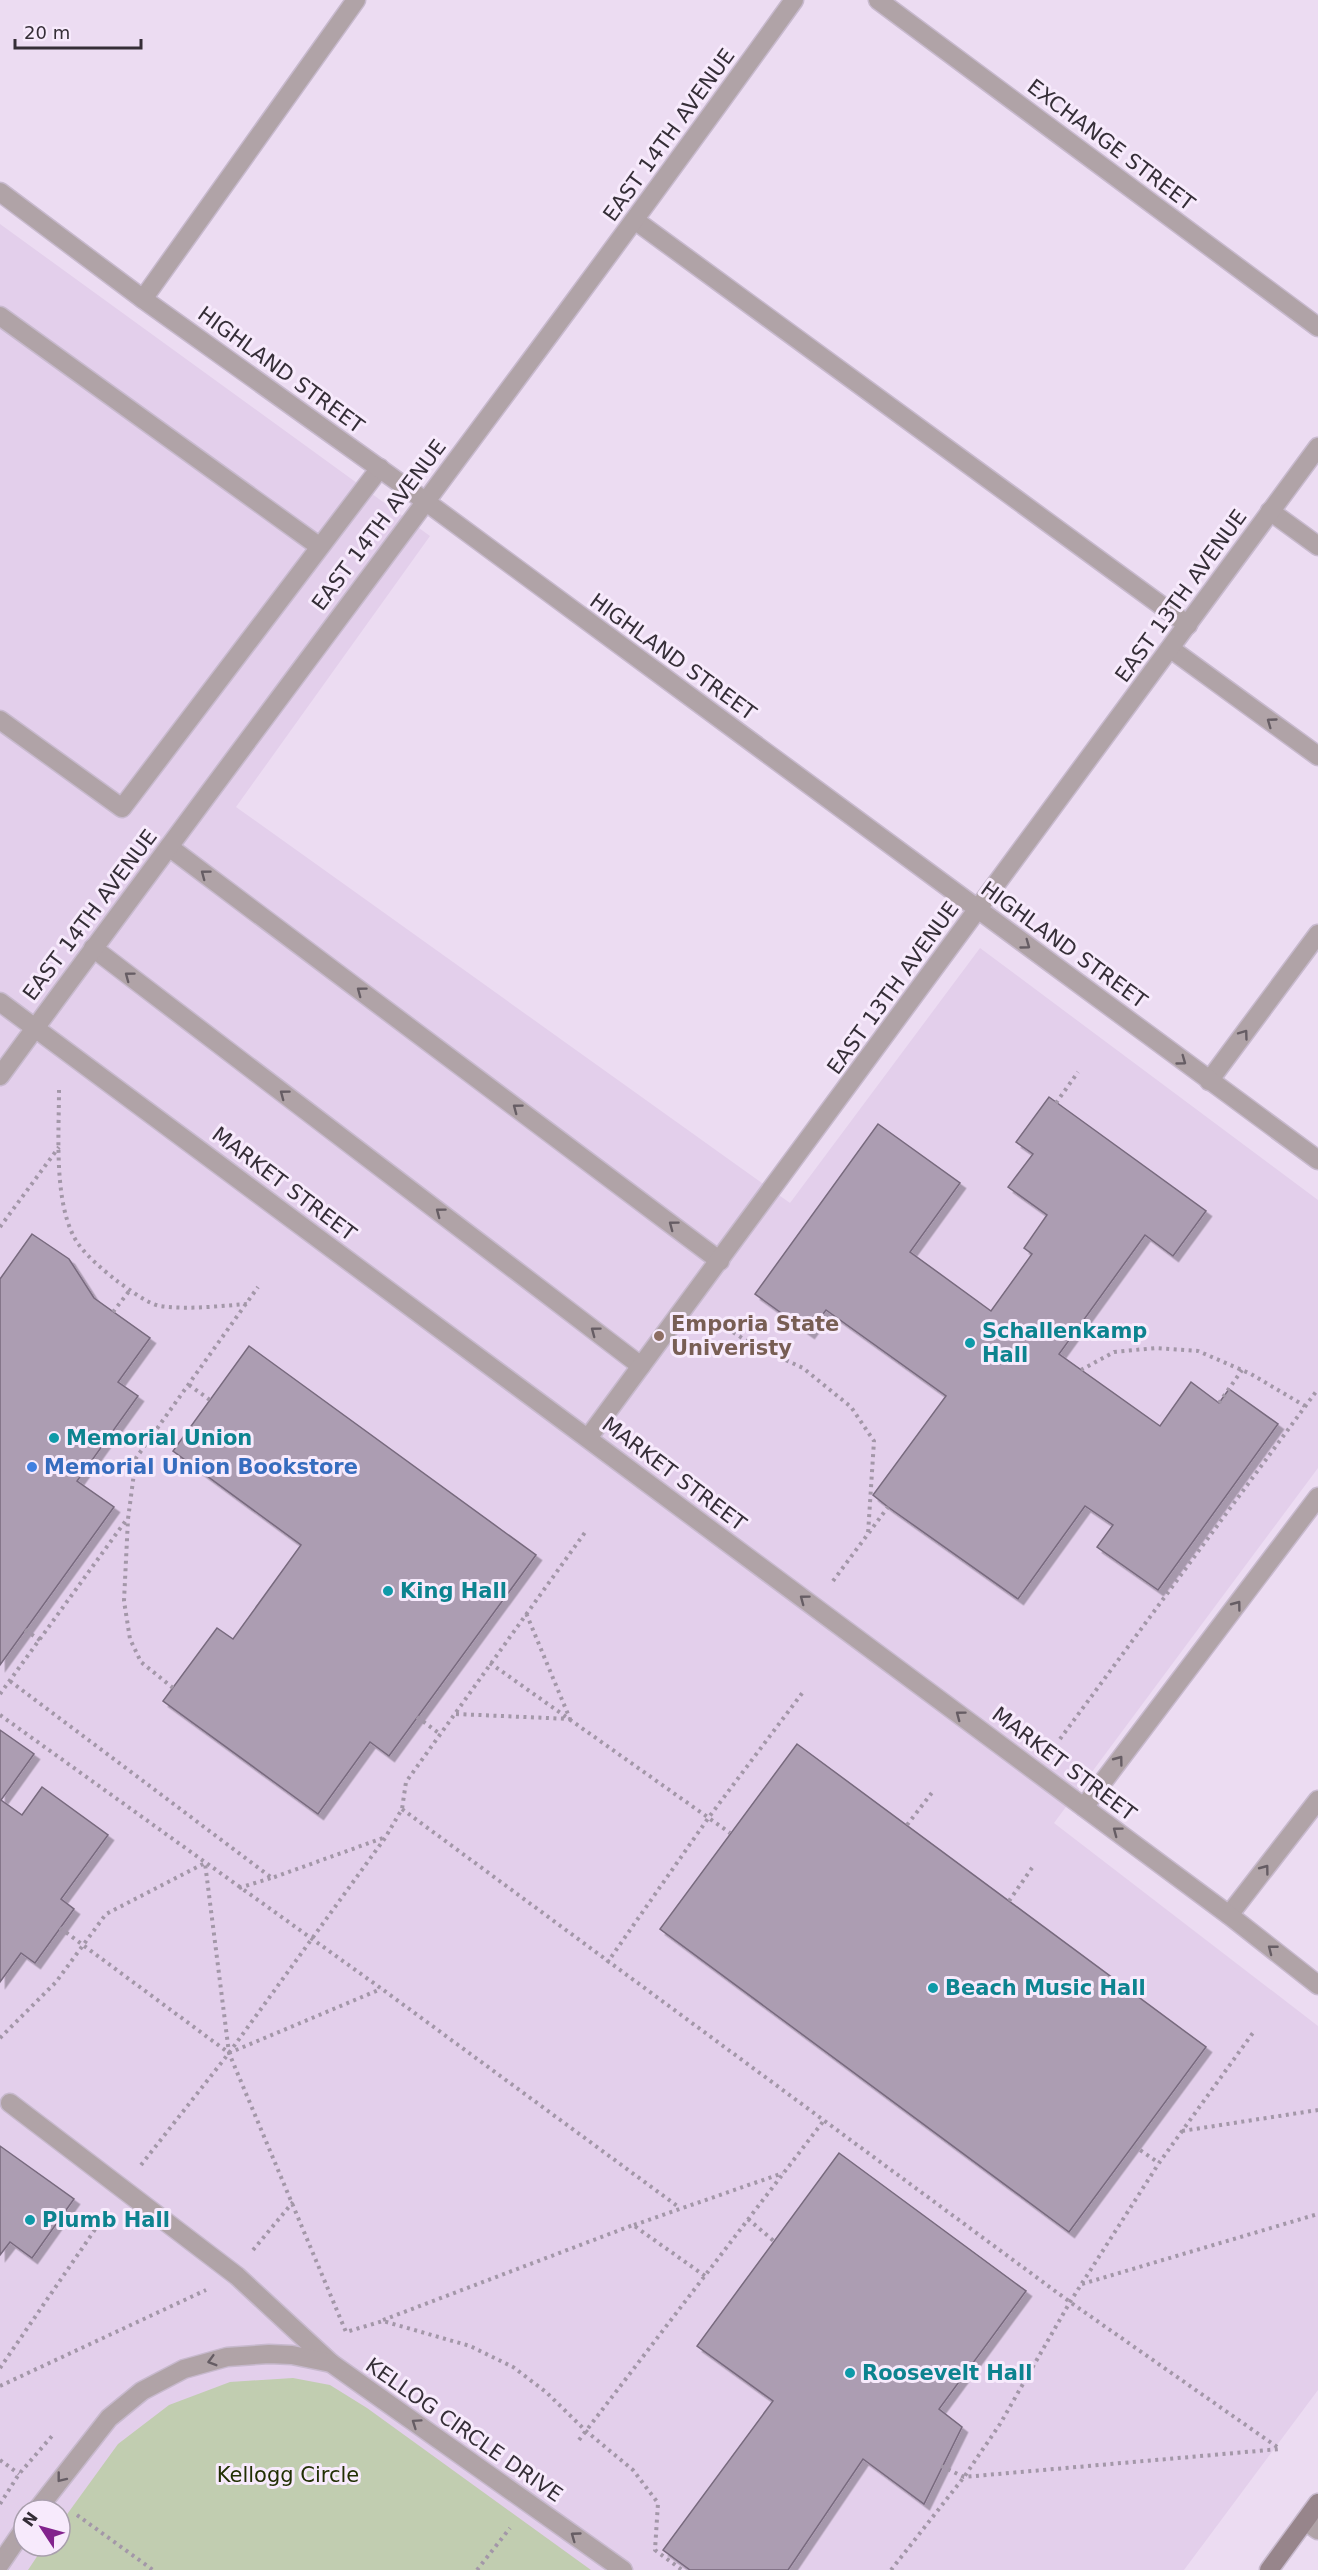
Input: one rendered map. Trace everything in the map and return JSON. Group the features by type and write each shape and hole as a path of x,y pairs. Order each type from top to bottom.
{"main road":[{"path":"1269,2570 1312,2525 1318,2503"}],"street":[{"path":"144,299 356,0"},
{"name":"EAST 14TH AVENUE","path":"0,1076 424,501 636,221 794,0"},
{"name":"EXCHANGE STREET","path":"878,0 1318,327"},
{"name":"HIGHLAND STREET","path":"0,192 144,299 380,468 1318,1160"},
{"path":"636,221 1188,625"},
{"path":"0,316 320,547"},
{"name":"EAST 13TH AVENUE","path":"588,1438 1318,447"},
{"path":"0,720 122,808 380,468"},
{"path":"1270,511 1318,546"},
{"path":"1171,649 1318,756"},
{"path":"169,847 720,1261"},
{"path":"1209,1081 1318,934"},
{"path":"93,948 641,1366"},
{"name":"MARKET STREET","path":"0,1002 1229,1915 1318,1985"},
{"path":"1084,1807 1318,1497"},
{"path":"1229,1915 1318,1800"},
{"path":"10,2103 237,2276 331,2363"},
{"name":"KELLOG CIRCLE DRIVE","path":"46,2498 109,2418 142,2391 184,2369 227,2357 292,2355 331,2363 622,2570"},
{"path":"0,2564 12,2546"}],"path":[{"path":"1056,1102 1078,1072"},
{"path":"59,1090 59,1147 63,1199 73,1236 103,1270 130,1290 158,1305 198,1307 247,1304"},
{"path":"0,1227 59,1147"},
{"path":"173,1688 141,1662 130,1639 124,1601 128,1519 136,1458 258,1287"},
{"path":"113,1312 130,1290"},
{"path":"714,1320 753,1346 803,1368 851,1407 874,1441 868,1534"},
{"path":"1081,1370 1114,1352 1156,1348 1198,1351 1242,1370 1305,1406"},
{"path":"1219,1403 1242,1370"},
{"path":"189,1385 210,1400"},
{"path":"1060,1739 1318,1389"},
{"path":"831,1584 888,1507"},
{"path":"0,1694 128,1519"},
{"path":"0,2368 123,2189 229,2053 310,1938 385,1838 402,1809 406,1782 586,1531"},
{"path":"526,1613 570,1719"},
{"path":"25,1630 40,1641"},
{"path":"490,1663 730,1833"},
{"path":"9,1681 272,1878"},
{"path":"607,1963 709,1817 803,1692"},
{"path":"455,1714 570,1719"},
{"path":"0,1715 382,1989 680,2208"},
{"path":"417,1717 440,1734"},
{"path":"907,1825 934,1790"},
{"path":"402,1809 607,1963 825,2119 1070,2302 1280,2449 964,2477 941,2466"},
{"path":"239,1887 272,1878 385,1838"},
{"path":"0,2038 57,1982 106,1914 205,1863"},
{"path":"205,1863 229,2053 346,2332 383,2321 633,2225 784,2173"},
{"path":"1009,1901 1034,1865"},
{"path":"60,1928 81,1946 229,2053"},
{"path":"229,2053 382,1989"},
{"path":"891,2570 964,2477 1000,2424 1070,2302 1159,2163 1255,2030"},
{"path":"1182,2131 1318,2110"},
{"path":"579,2440 825,2119"},
{"path":"1134,2146 1159,2163"},
{"path":"0,2386 237,2276 253,2251 292,2202"},
{"path":"1081,2284 1318,2214"},
{"path":"748,2219 775,2242"},
{"path":"633,2225 705,2276"},
{"path":"383,2321 470,2346 513,2367 546,2392 586,2431 633,2470 658,2503 655,2550 682,2570"},
{"path":"0,2460 19,2474"},
{"path":"76,2515 153,2570"},
{"path":"477,2570 515,2522"}],"shaded area":[{"name":"Emporia State Univeristy","path":"0,224 430,536 236,807 790,1203 980,948 1318,1200 1318,1468 1054,1823 1318,2026 1318,2390 1184,2570 0,2570"}],"green space":[{"name":"Kellogg Circle","path":"293,2378 330,2385 367,2408 591,2570 28,2570 36,2558 72,2558 72,2507 118,2444 169,2405 230,2382"}],"building":[{"name":"Schallenkamp Hall","path":"1049,1097 1206,1211 1173,1256 1145,1235 1059,1354 1160,1426 1191,1382 1219,1403 1229,1389 1278,1424 1158,1590 1097,1547 1113,1525 1085,1506 1018,1599 888,1507 873,1495 946,1396 826,1310 809,1333 755,1294 878,1124 960,1183 910,1252 991,1311 1032,1254 1024,1248 1047,1215 1008,1187 1033,1154 1016,1142"},
{"name":"Memorial Union","path":"32,1234 69,1259 94,1298 150,1338 118,1382 138,1396 77,1481 114,1507 0,1665 0,1279"},
{"name":"King Hall","path":"249,1346 536,1555 389,1756 370,1742 318,1814 163,1701 217,1628 233,1639 301,1545 173,1451"},
{"path":"0,1730 34,1754 1,1800 22,1815 42,1787 108,1835 61,1899 74,1909 35,1963 21,1953 0,1982"},
{"name":"Beach Music Hall","path":"797,1744 1206,2047 1069,2232 660,1929"},
{"name":"Plumb Hall","path":"0,2146 74,2199 32,2258 10,2242 0,2255"},
{"name":"Roosevelt Hall","path":"839,2153 1026,2291 939,2409 962,2427 924,2504 863,2459 788,2570 690,2570 663,2550 773,2401 697,2346"}],"place":[{"name":"Emporia State Univeristy","path":"659,1336"},
{"name":"Schallenkamp Hall","path":"970,1343"},
{"name":"Memorial Union","path":"54,1438"},
{"name":"Memorial Union Bookstore","path":"32,1467"},
{"name":"King Hall","path":"388,1591"},
{"name":"Beach Music Hall","path":"933,1988"},
{"name":"Plumb Hall","path":"30,2220"},
{"name":"Roosevelt Hall","path":"850,2373"}]}
